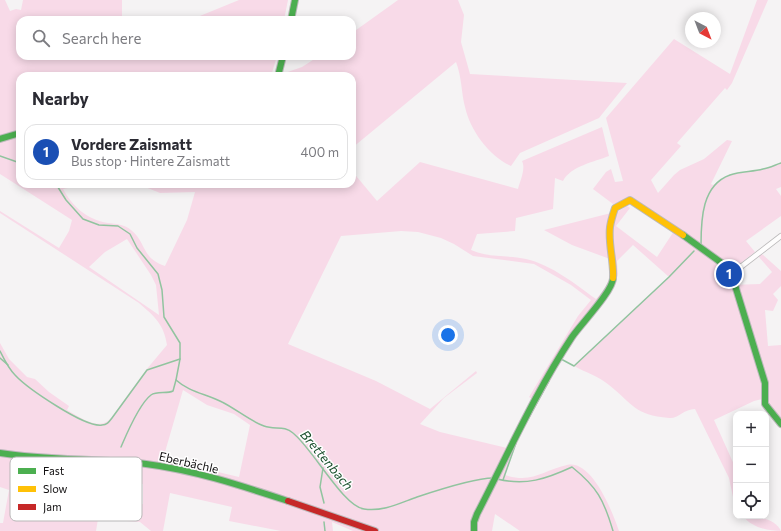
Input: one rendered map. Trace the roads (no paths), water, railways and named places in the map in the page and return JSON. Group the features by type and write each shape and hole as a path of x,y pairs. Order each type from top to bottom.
{"street":[{"path":"292,16 295,0"},
{"path":"279,72 282,60"},
{"path":"0,139 16,134"},
{"path":"474,531 477,514 522,423 580,324 607,292 613,282 615,272 610,241 610,227 615,208 630,200 673,228 730,269 765,384 765,404 781,424"},
{"path":"730,269 742,266 781,236"},
{"name":"Eberbächle","path":"0,453 26,457"},
{"name":"Eberbächle","path":"142,464 162,467 244,487 321,511 376,531"}],"waterway":[{"name":"Brettenbach","path":"0,156 16,162"},
{"path":"701,245 705,204 714,186 730,175 765,169 781,163"},
{"name":"Brettenbach","path":"58,188 66,200 83,219 99,225 118,226 130,234 137,248 158,274 162,290 164,317 180,343 180,359 176,380 192,390 222,402 259,424 268,427 283,428 293,433 310,451 338,488 356,506 371,510 385,508 455,485 493,478"},
{"path":"561,360 574,366 669,277 694,251"},
{"path":"0,351 6,363 13,372 31,389 70,414 94,424 102,425 107,424 110,421 147,370 180,359"},
{"path":"0,358 8,365"},
{"path":"121,447 142,405 153,394 173,391 176,380"},
{"path":"520,434 549,381"},
{"path":"503,480 516,443"},
{"name":"Brettenbach","path":"497,479 517,482 536,480 572,467 588,481 603,502 613,531"},
{"path":"323,468 320,487 324,503"},
{"path":"324,522 325,531"}],"place":[{"name":"Vordere Zaismatt","path":"729,274"}]}
